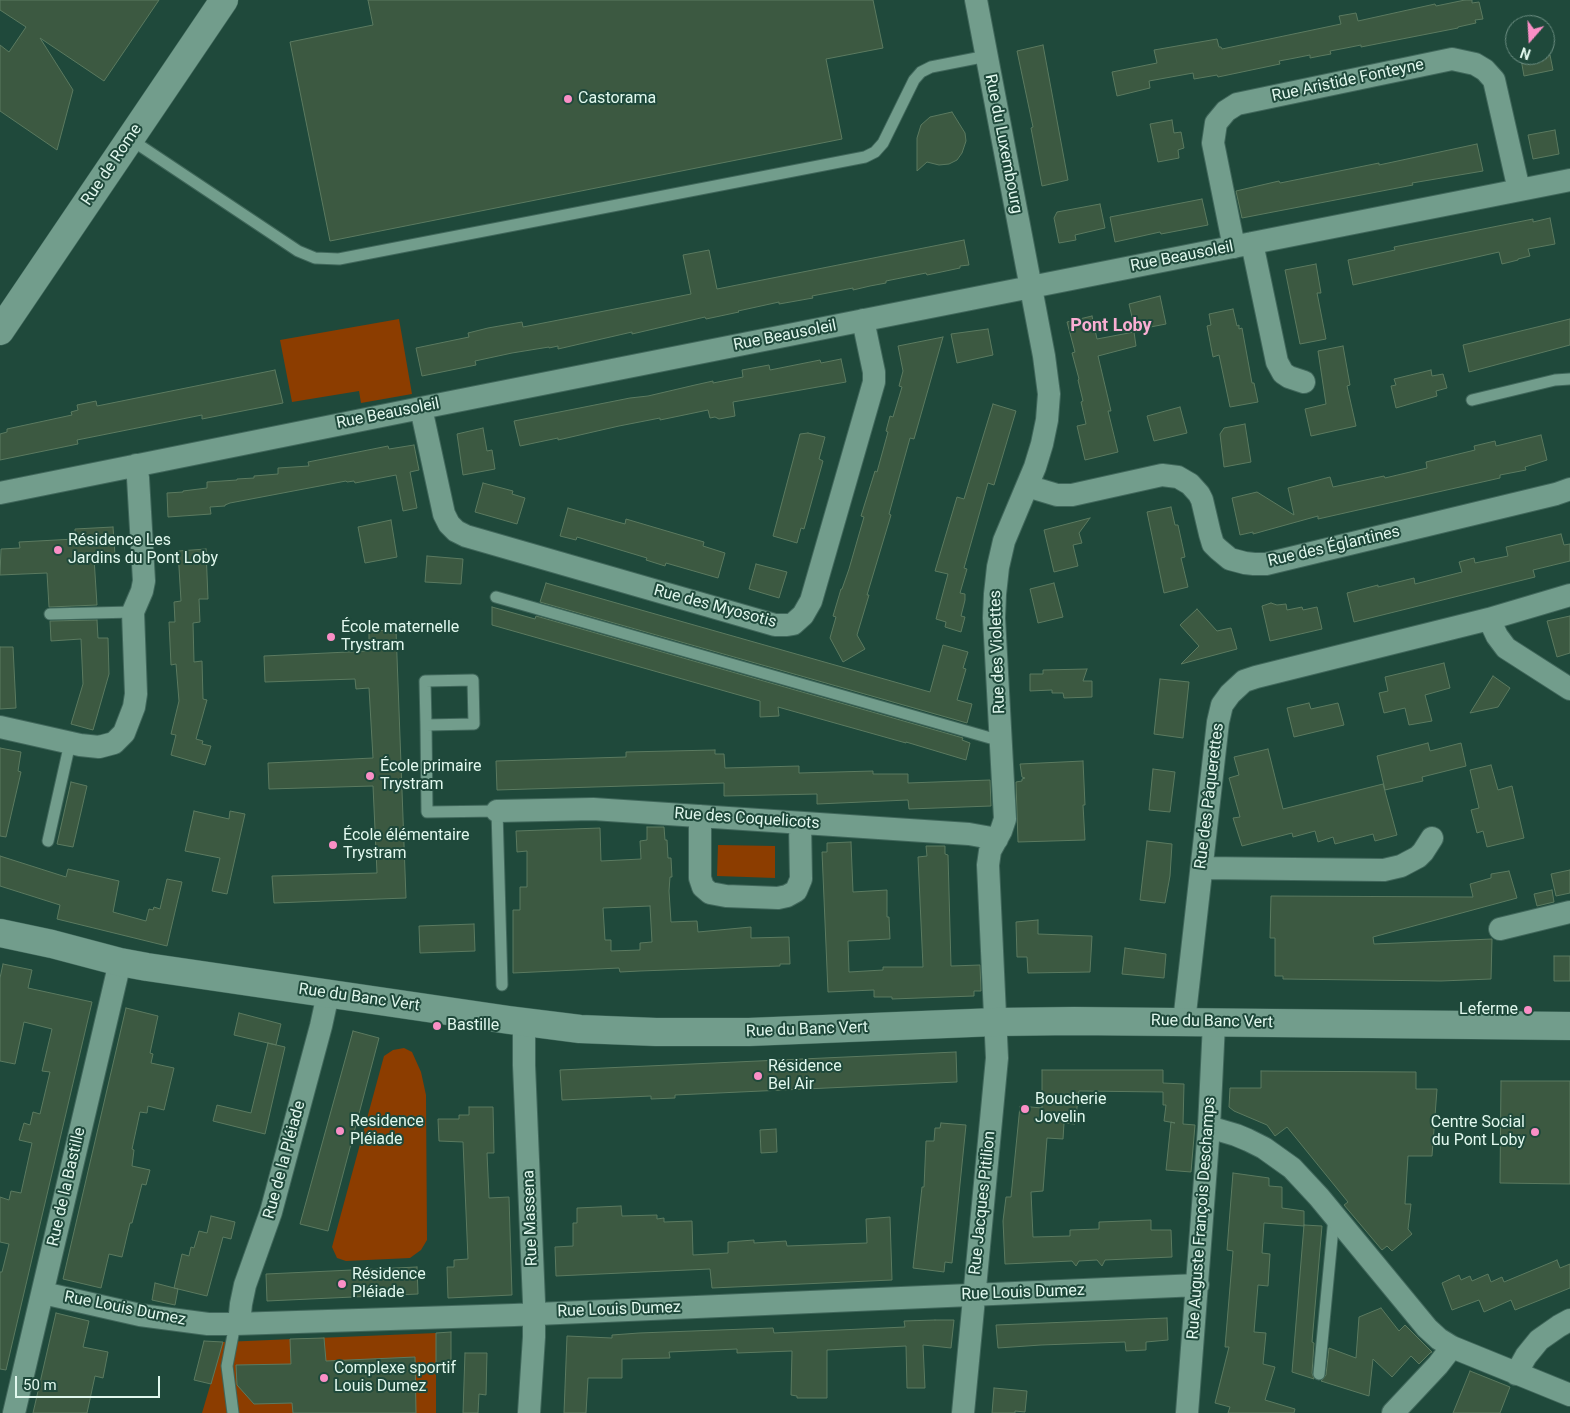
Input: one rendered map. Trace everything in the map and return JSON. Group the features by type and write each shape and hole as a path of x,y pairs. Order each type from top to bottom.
{"street":[{"name":"Rue de Rome","path":"0,331 224,0"},
{"name":"Rue du Luxembourg","path":"976,0 1031,287"},
{"name":"Rue Aristide Fonteyne","path":"1304,382 1288,377 1283,373 1277,362 1213,143 1216,123 1226,111 1237,104 1452,59 1476,64 1494,80 1518,190"},
{"name":"Rue Beausoleil","path":"0,493 1570,180"},
{"name":"Rue des Violettes","path":"996,1022 988,872 990,851 1005,819 994,618 996,582 1004,541 1035,467 1045,432 1049,394 1031,287"},
{"name":"Rue des Myosotis","path":"421,408 444,514 449,524 456,531 466,536 775,625 787,625 792,624 803,616 811,601 874,382 874,372 863,320"},
{"path":"0,727 99,747 114,743 124,733 134,707 136,694 133,612 142,591 144,576 136,465"},
{"name":"Rue des Églantines","path":"1027,486 1056,495 1072,495 1162,475 1178,477 1190,484 1199,494 1213,544 1230,559 1245,564 1276,562 1570,489"},
{"name":"Rue des Pâquerettes","path":"1184,1022 1218,722 1225,699 1239,684 1256,676 1489,619 1570,596"},
{"path":"1489,619 1506,648 1570,690"},
{"name":"Rue des Coquelicots","path":"498,811 581,808 969,834 997,839"},
{"path":"700,816 700,878 703,887 710,893 726,896 778,898 796,891 801,880 800,823"},
{"path":"1202,868 1384,870 1401,866 1418,857 1432,838"},
{"path":"1500,929 1570,912"},
{"name":"Rue du Banc Vert","path":"0,922 52,944"},
{"name":"Rue du Banc Vert","path":"0,932 120,962 328,994 580,1029 719,1033 996,1022 1074,1021 1570,1026"},
{"name":"Rue de la Bastille","path":"14,1413 120,962"},
{"name":"Rue de la Pléiade","path":"237,1324 245,1284 271,1212 328,994"},
{"name":"Rue Massena","path":"524,1022 534,1313 529,1413"},
{"name":"Rue Jacques Pitilion","path":"963,1413 997,1058 996,1022"},
{"name":"Rue Auguste François Deschamps","path":"1187,1413 1209,1127 1214,1023"},
{"path":"1209,1127 1248,1140 1283,1160 1300,1176 1427,1328 1439,1339 1452,1347 1570,1395"},
{"name":"Rue Louis Dumez","path":"43,1293 140,1316 208,1324 237,1324 1198,1285"},
{"path":"1516,1374 1526,1356 1539,1340 1570,1320"},
{"path":"1393,1413 1438,1365 1452,1347"}],"lane":[{"path":"130,139 298,251 315,258 339,259 865,158 875,152 883,143 914,80 921,72 932,66 987,56"},
{"path":"1472,400 1555,380 1570,379"},
{"path":"496,597 1001,741"},
{"path":"50,614 133,612"},
{"path":"426,725 474,724 473,680 425,681 427,812 498,811 502,985"},
{"path":"48,840 70,742"},
{"path":"1319,1374 1334,1216"},
{"path":"233,1413 227,1366 237,1324"}],"shaded area":[{"path":"399,319 412,394 361,403 359,391 292,402 280,340"},
{"path":"718,845 775,846 775,878 717,876"},
{"path":"404,1048 412,1052 421,1072 426,1095 427,1240 421,1250 410,1258 346,1261 337,1258 332,1247 384,1056 393,1050"},
{"name":"Complexe sportif Louis Dumez","path":"436,1333 436,1413 202,1413 223,1342"}],"building":[{"path":"0,0 159,0 104,81 40,38 73,90 57,150 0,111 0,45 9,52 26,27 0,10"},
{"name":"Castorama","path":"368,0 873,0 883,48 826,59 842,139 330,241 290,42 373,25"},
{"path":"1472,0 1472,3 1479,2 1483,19 1475,20 1476,23 1458,28 1361,47 1361,45 1330,51 1331,54 1310,58 1310,55 1279,61 1280,64 1218,77 1217,75 1194,79 1193,73 1149,81 1150,88 1117,96 1112,72 1157,63 1154,50 1217,39 1219,47 1222,49 1341,24 1339,16 1356,13 1358,21 1435,4 1436,6"},
{"path":"1043,45 1068,180 1042,186 1031,128 1033,127 1017,51"},
{"path":"1522,65 1552,65 1553,70 1524,76"},
{"path":"952,112 965,133 966,141 962,153 957,160 949,164 939,165 927,162 917,171 917,138 921,125 930,117"},
{"path":"1172,120 1174,133 1181,132 1184,148 1178,150 1179,158 1158,162 1150,124"},
{"path":"1555,130 1559,154 1533,159 1528,135"},
{"path":"1477,144 1483,171 1412,183 1413,185 1242,218 1236,191 1279,181 1280,183 1379,163 1379,165"},
{"path":"1202,199 1208,225 1161,234 1160,232 1115,242 1110,217"},
{"path":"1100,204 1105,228 1075,235 1076,240 1059,243 1054,218 1057,212"},
{"path":"1550,218 1555,244 1528,249 1530,256 1502,264 1499,252 1353,285 1348,260 1395,250 1394,247 1533,219 1533,222"},
{"path":"964,240 969,265 960,266 960,268 886,281 886,283 853,290 853,288 812,296 813,298 779,304 779,302 558,349 558,346 512,353 475,361 476,365 422,376 416,348 469,337 468,333 488,328 522,322 523,327 691,294 683,255 709,250 717,289"},
{"path":"1316,264 1321,293 1317,293 1326,339 1300,344 1285,270"},
{"path":"1160,296 1166,324 1135,330 1129,304"},
{"path":"1233,309 1237,326 1239,325 1239,329 1242,328 1252,383 1254,383 1258,402 1230,407 1219,355 1213,357 1207,326 1211,325 1209,314"},
{"path":"1092,316 1097,339 1134,332 1136,346 1098,356 1111,411 1108,411 1118,452 1085,460 1077,426 1086,424 1081,402 1083,401 1072,353 1075,352 1067,322"},
{"path":"1570,319 1570,345 1469,372 1463,345"},
{"path":"988,329 993,355 957,363 951,334"},
{"path":"943,337 914,439 910,438 889,514 891,515 857,635 865,649 843,662 830,638 836,617 833,616 864,517 861,516 875,471 877,472 888,432 886,431 890,416 893,417 902,387 899,386 903,371 898,346"},
{"path":"1343,346 1350,385 1347,386 1356,426 1311,436 1305,409 1326,404 1318,351"},
{"path":"841,359 846,382 733,402 735,416 719,419 715,417 710,418 708,410 520,446 514,421 648,396 713,381 713,383 743,377 742,370 769,365 770,370 820,360 821,363"},
{"path":"275,370 283,403 202,419 202,415 77,440 78,444 0,460 0,434 7,432 7,429 72,415 71,412 78,410 77,405 96,401 97,406"},
{"path":"1431,370 1432,376 1443,374 1447,388 1436,391 1437,396 1396,408 1391,386 1396,385 1394,379"},
{"path":"993,404 1016,411 994,485 988,483 964,568 967,569 960,593 965,594 961,616 965,617 961,632 945,627 946,622 936,619 948,574 935,571 957,497 964,499"},
{"path":"1180,407 1187,433 1154,441 1147,416"},
{"path":"1245,424 1251,462 1224,467 1220,434 1224,428"},
{"path":"483,428 487,451 492,450 495,469 463,475 457,434"},
{"path":"808,433 825,437 819,459 823,461 804,529 801,528 797,543 773,536 800,434"},
{"path":"1541,435 1547,460 1525,467 1526,470 1500,475 1500,478 1318,519 1318,516 1253,534 1253,532 1240,535 1232,498 1257,492 1294,515 1288,488 1330,477 1333,487 1384,476 1385,478 1427,468 1426,462 1475,450 1474,446 1495,441 1496,446"},
{"path":"414,445 419,470 410,472 417,508 403,511 396,475 355,483 354,481 346,481 230,503 225,506 210,507 211,514 168,517 167,493 207,488 207,482 278,474 278,468 309,466 308,462 388,446 389,449"},
{"path":"483,483 513,491 512,494 525,498 517,524 475,512"},
{"path":"1171,507 1175,525 1178,525 1185,557 1181,558 1188,587 1164,593 1147,512"},
{"path":"568,508 625,524 626,519 704,542 703,546 725,553 718,578 666,563 665,566 646,560 647,558 577,537 576,540 560,536"},
{"path":"1090,518 1079,533 1082,543 1073,545 1078,566 1054,572 1044,530"},
{"path":"391,520 397,557 365,563 358,527"},
{"path":"113,527 115,555 94,558 97,605 49,607 47,573 0,575 1,549 20,548 19,542 75,539 75,529"},
{"path":"1561,534 1564,545 1570,544 1570,561 1533,570 1535,577 1354,622 1347,593 1414,578 1415,584 1462,572 1459,562 1474,558 1475,563 1508,556 1506,547"},
{"path":"206,549 208,599 199,599 200,622 193,623 194,662 202,661 203,699 207,700 196,739 203,741 202,744 211,746 205,765 171,755 176,735 171,734 179,701 176,664 171,665 169,622 175,622 174,602 181,601 178,551"},
{"path":"427,556 463,559 461,584 425,582"},
{"path":"756,564 787,572 779,598 749,589"},
{"path":"546,583 930,692 943,645 968,652 963,668 966,669 957,700 972,704 967,723 540,602"},
{"path":"1054,583 1063,617 1038,623 1030,589"},
{"path":"1271,603 1277,605 1286,604 1287,610 1302,607 1303,610 1317,607 1322,629 1270,641 1262,606"},
{"path":"492,607 535,619 536,616 963,738 962,740 970,743 966,760 778,707 779,716 760,717 760,701 492,625"},
{"path":"1197,609 1217,631 1231,628 1237,649 1181,664 1199,646 1180,625"},
{"path":"1570,616 1570,653 1557,657 1547,621"},
{"path":"97,620 98,638 108,638 109,674 93,730 71,724 83,684 81,639 51,641 50,621"},
{"path":"396,630 406,898 274,903 272,876 377,873 373,786 269,789 268,763 373,758 369,688 356,689 355,679 265,682 264,656 369,651 369,631"},
{"path":"0,647 13,647 16,708 0,709"},
{"path":"1444,663 1450,688 1425,695 1432,721 1409,725 1405,708 1384,713 1379,693 1388,691 1385,677"},
{"path":"1087,669 1083,681 1092,681 1092,697 1064,698 1063,693 1052,693 1052,690 1030,691 1030,674 1043,674 1043,670"},
{"path":"1493,676 1510,688 1498,707 1470,713"},
{"path":"1160,679 1189,682 1183,738 1154,734"},
{"path":"1309,703 1311,709 1338,703 1344,725 1294,737 1287,708"},
{"path":"1428,743 1430,751 1461,743 1466,766 1422,777 1423,781 1385,790 1377,756"},
{"path":"0,748 21,752 18,771 21,772 6,837 0,836"},
{"path":"1268,749 1283,809 1383,784 1397,835 1375,841 1373,834 1335,844 1333,837 1318,842 1315,831 1293,837 1292,833 1242,846 1233,818 1240,817 1229,778 1239,775 1234,757"},
{"path":"715,750 715,754 724,754 725,768 799,766 799,773 873,771 873,774 908,774 908,783 990,780 991,806 909,809 908,800 817,804 817,794 724,796 724,783 497,790 496,761 626,757 626,752"},
{"path":"1083,761 1085,840 1018,842 1016,782 1022,781 1025,778 1022,777 1020,764"},
{"path":"1491,765 1498,790 1512,786 1524,838 1487,847 1483,831 1477,833 1471,810 1479,808 1470,770"},
{"path":"1153,769 1175,772 1170,812 1149,810"},
{"path":"71,782 87,786 73,847 57,844"},
{"path":"194,811 229,819 230,811 245,814 227,894 212,891 220,858 185,851"},
{"path":"647,827 664,827 668,858 671,858 672,877 670,877 669,891 671,922 697,921 698,932 751,927 751,938 789,937 790,964 780,964 780,966 620,972 619,968 513,973 513,910 520,910 520,887 527,887 527,851 517,852 516,831 600,828 601,861 641,859 640,841 647,840","holes":["650,906 652,942 640,943 640,950 611,951 611,940 605,940 603,908"]},
{"path":"1147,841 1172,844 1170,876 1165,903 1140,900"},
{"path":"851,842 853,892 887,890 887,917 889,917 890,939 848,941 849,972 883,970 883,967 923,967 918,857 927,856 926,846 945,846 945,854 948,855 951,966 980,965 981,991 974,991 974,996 892,999 892,997 874,997 874,990 828,992 822,852 827,852 827,843"},
{"path":"0,856 66,877 68,869 119,881 113,912 146,921 149,909 153,910 154,907 160,909 167,879 182,882 167,946 57,919 60,905 0,886"},
{"path":"1570,870 1570,893 1556,896 1551,874"},
{"path":"1509,871 1517,898 1373,937 1374,944 1492,939 1491,979 1441,981 1283,979 1283,976 1275,976 1275,938 1270,938 1271,896 1473,897 1470,884 1491,878 1491,874"},
{"path":"1552,890 1554,902 1537,906 1534,894"},
{"path":"1038,920 1038,934 1092,936 1090,972 1028,973 1027,957 1017,957 1016,922"},
{"path":"474,924 475,951 420,953 419,926"},
{"path":"1125,948 1166,954 1164,978 1122,974"},
{"path":"1554,956 1570,956 1570,981 1554,981"},
{"path":"3,964 32,970 28,988 92,1002 6,1370 0,1369 0,1272 2,1272 9,1244 0,1242 0,1197 9,1200 11,1191 21,1193 32,1143 19,1140 24,1123 30,1125 33,1112 40,1114 50,1072 42,1071 52,1029 24,1022 15,1064 0,1061 0,978"},
{"path":"126,1008 158,1016 150,1053 153,1054 151,1063 174,1068 164,1110 148,1106 147,1113 140,1112 132,1149 134,1150 132,1166 150,1170 146,1185 142,1184 122,1257 109,1254 101,1288 63,1279"},
{"path":"239,1013 281,1024 276,1045 234,1035"},
{"name":"Residence Pléiade","path":"353,1031 379,1038 328,1231 300,1224"},
{"path":"268,1043 285,1047 265,1134 213,1121 217,1105 251,1113"},
{"name":"Résidence Bel Air","path":"956,1052 957,1082 675,1095 675,1098 651,1099 651,1096 562,1100 560,1070"},
{"path":"1042,1070 1163,1070 1163,1083 1184,1084 1183,1124 1195,1125 1191,1172 1166,1170 1171,1122 1164,1121 1166,1105 1163,1105 1163,1092 1079,1091 1075,1124 1064,1123 1063,1139 1047,1138 1043,1191 1031,1192 1033,1237 1070,1236 1070,1230 1099,1229 1099,1222 1151,1220 1151,1230 1171,1230 1172,1257 1105,1260 1102,1266 1097,1260 1079,1261 1076,1266 1072,1261 1005,1264 1003,1221 1006,1197 1011,1197 1020,1106 1042,1108"},
{"path":"1261,1071 1416,1072 1416,1089 1437,1089 1432,1156 1408,1156 1405,1204 1411,1204 1408,1229 1412,1234 1392,1251 1387,1246 1382,1250 1344,1205 1348,1202 1287,1127 1275,1136 1267,1125 1229,1107 1230,1088 1261,1088"},
{"name":"Centre Social du Pont Loby","path":"1501,1081 1570,1081 1570,1184 1500,1183"},
{"path":"469,1107 493,1107 494,1153 487,1153 489,1198 509,1197 512,1295 448,1298 447,1267 454,1267 454,1260 468,1259 463,1142 439,1141 438,1119 459,1119 459,1115 469,1115"},
{"path":"941,1123 966,1125 952,1263 945,1262 944,1272 913,1268 922,1187 924,1187 926,1141 934,1141 935,1128 940,1128"},
{"path":"776,1129 777,1152 761,1153 760,1130"},
{"path":"1233,1173 1269,1178 1269,1186 1282,1187 1282,1208 1304,1211 1304,1226 1264,1223 1262,1253 1270,1254 1268,1286 1258,1285 1254,1332 1266,1333 1263,1364 1275,1367 1265,1400 1295,1409 1294,1413 1228,1413 1230,1407 1215,1403 1229,1347 1225,1347 1233,1251 1227,1250"},
{"path":"621,1206 622,1216 657,1215 657,1219 664,1218 664,1222 692,1221 693,1255 728,1253 728,1242 754,1240 754,1243 786,1241 787,1246 867,1243 866,1219 890,1217 892,1280 712,1288 710,1269 556,1276 555,1247 573,1246 573,1223 577,1223 577,1208"},
{"path":"211,1216 235,1222 231,1239 223,1237 207,1296 174,1288 182,1254 189,1256 191,1247 194,1248 199,1231 207,1233"},
{"path":"1304,1225 1322,1226 1312,1342 1314,1343 1312,1373 1314,1379 1292,1372"},
{"path":"1557,1260 1560,1268 1570,1264 1570,1288 1515,1310 1511,1300 1484,1312 1479,1300 1452,1310 1442,1283 1459,1275 1461,1280 1470,1276 1472,1281 1488,1274 1491,1282 1502,1277 1504,1282"},
{"name":"Résidence Pléiade","path":"417,1267 418,1294 267,1301 266,1274"},
{"path":"155,1283 178,1289 175,1305 152,1300"},
{"path":"1381,1308 1399,1331 1405,1325 1432,1352 1419,1364 1411,1356 1392,1377 1373,1359 1369,1396 1321,1381 1326,1375 1329,1348 1356,1358 1359,1317"},
{"path":"56,1313 89,1321 83,1347 108,1352 103,1378 95,1376 87,1413 33,1413"},
{"path":"1167,1318 1168,1340 1146,1342 1146,1350 1126,1351 1125,1342 998,1348 996,1325"},
{"path":"954,1320 951,1348 923,1345 925,1388 907,1388 906,1346 827,1350 827,1398 797,1398 797,1396 791,1395 792,1351 737,1353 737,1349 669,1352 670,1358 622,1359 622,1378 588,1378 586,1413 564,1413 567,1336 612,1338 612,1335 639,1333 773,1328 774,1333 905,1327 904,1321"},
{"path":"451,1332 451,1363 436,1364 436,1333"},
{"path":"324,1338 326,1361 415,1357 416,1413 293,1413 292,1403 254,1404 237,1385 236,1365 291,1364 290,1339"},
{"path":"204,1341 223,1342 211,1384 194,1380"},
{"path":"465,1353 487,1353 486,1395 479,1394 478,1413 463,1413"},
{"path":"1470,1371 1510,1387 1500,1413 1453,1413"},
{"path":"994,1388 1027,1391 1025,1412 992,1413"}],"place":[{"name":"Castorama","path":"568,99"},
{"name":"Résidence Les Jardins du Pont Loby","path":"58,550"},
{"name":"École maternelle Trystram","path":"331,637"},
{"name":"École primaire Trystram","path":"370,776"},
{"name":"École élémentaire Trystram","path":"333,845"},
{"name":"Leferme","path":"1528,1010"},
{"name":"Bastille","path":"437,1026"},
{"name":"Résidence Bel Air","path":"758,1076"},
{"name":"Boucherie Jovelin","path":"1025,1109"},
{"name":"Residence Pléiade","path":"340,1131"},
{"name":"Centre Social du Pont Loby","path":"1535,1132"},
{"name":"Résidence Pléiade","path":"342,1284"},
{"name":"Complexe sportif Louis Dumez","path":"324,1378"}],"district":[{"name":"Pont Loby","path":"1111,326"}]}
